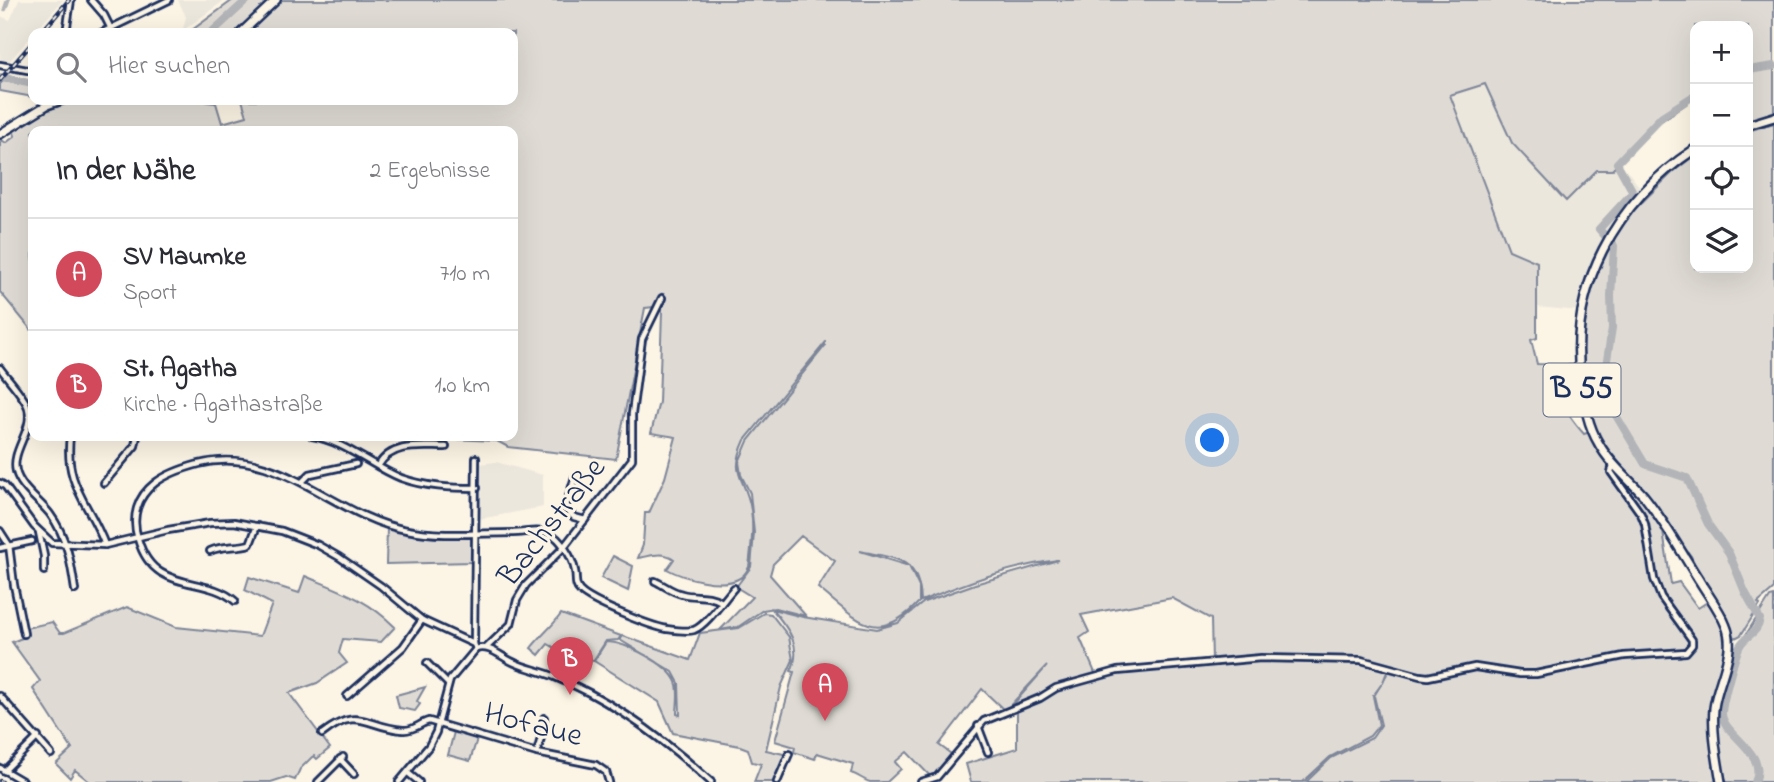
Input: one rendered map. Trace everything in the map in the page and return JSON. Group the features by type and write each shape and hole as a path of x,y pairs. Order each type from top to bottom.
{"main road":[{"path":"246,28 276,0"},
{"path":"0,134 47,105"},
{"path":"1753,123 1774,117"},
{"name":"B 55","path":"1690,153 1651,187 1604,244 1585,295 1578,356 1583,392 1598,443 1660,516 1724,621 1729,641 1716,696 1714,723 1721,782"}],"street":[{"path":"67,28 71,0"},
{"path":"91,0 110,28"},
{"path":"96,4 102,0"},
{"path":"113,28 169,0"},
{"path":"0,65 28,70"},
{"name":"Bachstraße","path":"487,648 509,627 517,600 526,585 563,548 632,460 632,414 642,339 663,298"},
{"path":"0,368 28,408 27,427 16,461 16,470 23,483 58,526 66,544 75,590"},
{"path":"69,441 72,480 105,545"},
{"path":"104,483 135,446 136,441"},
{"path":"326,441 400,477 428,486 477,488"},
{"path":"378,466 388,453 401,448 446,447"},
{"path":"399,782 429,746 438,724 448,684 475,646 476,458"},
{"path":"235,601 226,594 183,582 163,573 146,558 137,537 135,517 145,492 160,479 187,467 218,461 255,464 279,470 350,509 392,527 419,532 542,531 558,537 575,570 576,585 580,592 645,622 667,629 692,631 703,624 734,588"},
{"path":"302,482 310,474 355,464"},
{"path":"922,782 937,777 978,726 992,716 1056,688 1117,671 1252,658 1361,660 1428,677 1475,667 1536,674 1624,656 1686,652 1692,645 1692,640 1661,597 1654,579 1645,524 1641,514 1611,472 1614,464"},
{"path":"575,477 565,509 574,517 585,520"},
{"path":"0,483 52,543 105,545 210,523 234,522 294,535 339,557 381,586 422,620 475,646 487,648 511,662 557,677 617,710 674,749 711,782"},
{"path":"210,551 218,547 238,548 250,544 257,526"},
{"path":"0,531 9,545 24,634"},
{"path":"39,531 44,571"},
{"path":"0,548 32,541"},
{"path":"654,581 675,592 711,596 722,602"},
{"path":"347,696 403,647 422,620"},
{"path":"426,663 448,684"},
{"path":"0,696 51,754"},
{"path":"322,734 335,724 356,718 404,731 413,730 426,721 438,724"},
{"path":"537,753 544,718"},
{"name":"Hofaue","path":"438,724 537,753 596,765 606,772 608,782"},
{"path":"978,726 988,752"},
{"path":"24,782 2,769 38,737"},
{"path":"777,782 789,754"},
{"path":"318,782 341,758 354,774"},
{"path":"408,773 419,782"}],"shaded area":[{"path":"19,0 63,0 38,28 28,28 28,40 7,64 0,63 0,16 10,20"},
{"path":"178,0 225,0 183,28 186,17"},
{"path":"233,0 1774,0 1774,113 1753,119 1753,21 1690,21 1690,101 1660,122 1612,170 1597,170 1566,201 1512,143 1485,84 1450,95 1509,250 1537,262 1537,338 1531,340 1537,364 1576,365 1576,374 1571,373 1564,391 1563,398 1568,413 1584,434 1590,432 1603,455 1649,506 1662,525 1671,584 1679,582 1698,608 1709,601 1725,629 1726,640 1712,708 1713,745 1719,782 1306,782 1331,758 1372,738 1381,725 1374,696 1390,669 1427,677 1475,668 1536,675 1625,657 1680,657 1686,654 1682,651 1624,655 1535,673 1475,666 1427,676 1355,658 1252,657 1212,661 1211,619 1172,598 1081,615 1089,632 1080,638 1096,675 1053,688 1009,709 1047,666 1005,711 982,689 939,745 954,756 932,778 907,752 895,762 901,769 887,782 872,782 851,773 853,764 817,753 815,759 794,752 795,747 775,741 794,672 791,671 795,653 788,630 772,609 803,617 877,629 898,623 924,602 1058,560 988,576 921,601 919,587 919,602 904,616 878,626 855,618 818,588 835,561 801,536 773,564 770,575 806,616 775,608 763,610 738,627 720,630 752,597 736,587 751,567 754,533 750,493 741,475 739,462 748,441 825,343 745,440 740,452 738,469 749,499 752,517 749,567 743,575 731,582 702,581 667,569 674,559 665,555 638,558 643,545 645,513 649,513 665,478 676,437 651,433 659,402 662,312 658,309 665,296 662,294 654,307 645,308 616,459 508,447 497,441 518,441 518,126 28,126 28,326 0,292 0,142 2,140 6,143 15,136 13,129 62,105 217,105 222,123 247,116 244,105 518,105 518,28 195,28","holes":["860,551 895,559 908,566"]},
{"path":"3,81 28,85 28,96 0,91"},
{"path":"1485,84 1512,143 1597,170 1612,170 1621,163 1643,191 1616,221 1597,252 1587,274 1579,311 1537,307 1537,262 1509,251 1449,95"},
{"path":"1774,123 1774,589 1758,603 1760,605 1741,635 1735,638 1691,556 1614,461 1599,438 1591,418 1583,375 1582,345 1590,289 1608,245 1633,211 1690,159 1690,273 1753,273 1753,129"},
{"path":"496,462 543,475 543,507 480,519 479,464"},
{"path":"387,528 412,533 473,536 473,562 386,564"},
{"path":"613,556 633,566 628,591 601,578"},
{"path":"305,576 364,603 395,627 381,642 343,639 339,653 347,663 317,683 289,693 330,748 317,759 312,757 300,769 295,780 286,777 271,782 90,782 75,770 70,778 56,764 72,749 33,689 40,681 12,642 27,636 26,628 52,622 60,633 64,633 127,607 176,627 260,636 272,604 245,590 249,577 299,593"},
{"path":"1774,596 1774,782 1724,782 1717,748 1720,691 1732,651 1770,597"},
{"path":"764,613 771,614 789,637 793,660 781,687 766,750 788,755 775,782 754,782 761,764 752,762 748,749 673,733 659,702 594,661 606,642 644,655 620,640 623,636 690,660 700,633 739,628","holes":["657,662 673,672 679,683 680,715 677,714 676,682"]},
{"path":"561,614 621,636 618,640 606,641 593,661 571,657 548,644 539,655 531,648"},
{"path":"1252,659 1354,660 1388,669 1373,696 1379,725 1370,736 1330,757 1303,782 971,782 966,764 1017,748 1017,709 1055,689 1119,671 1148,671"},
{"path":"425,687 415,711 399,708 396,695"},
{"path":"454,732 477,739 470,761 448,755"}],"waterway":[{"path":"5,9 8,0"},
{"path":"216,28 247,0"},
{"path":"1753,69 1774,66"},
{"path":"0,77 28,83"},
{"path":"1690,98 1662,116 1617,163 1633,192 1599,229 1614,246 1612,328 1602,392 1645,464 1687,478 1708,524 1729,553 1760,619 1757,627 1741,644 1722,713 1724,721 1756,762 1758,771 1755,782"}],"railway":[{"path":"45,28 69,0"},
{"path":"0,80 28,48"}],"place":[{"name":"St. Agatha","path":"570,695"},
{"name":"SV Maumke","path":"825,721"}]}
